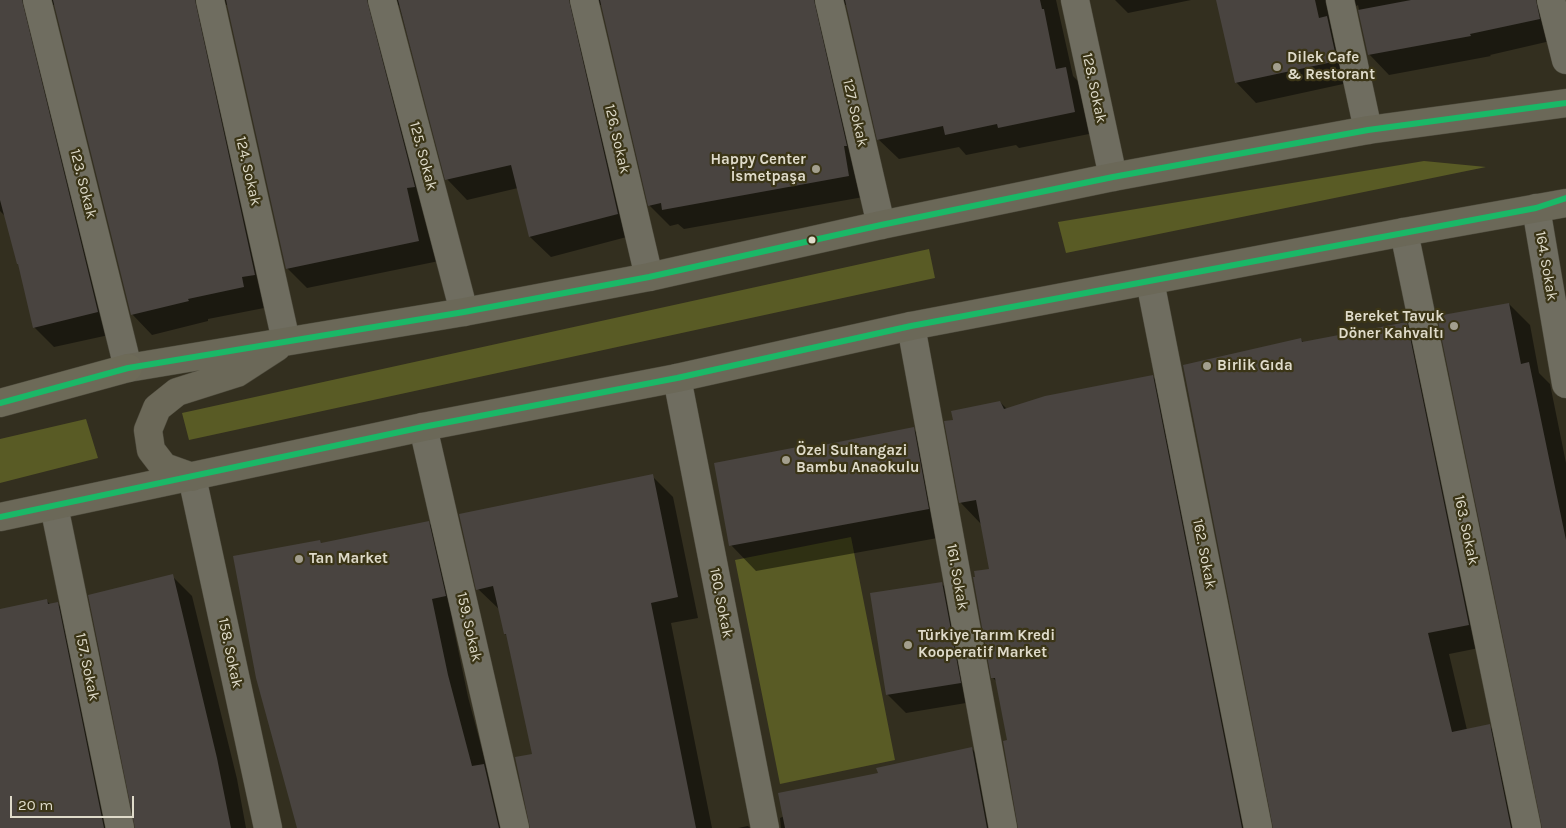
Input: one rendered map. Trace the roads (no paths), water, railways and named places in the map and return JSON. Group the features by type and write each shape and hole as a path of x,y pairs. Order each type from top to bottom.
{"highway":[{"path":"0,403 128,368"}],"main road":[{"path":"128,368 464,312 649,277 881,225 1113,177 1368,130 1566,103"},
{"path":"1536,208 1566,198"},
{"path":"0,518 423,427 677,378 911,326 1566,203"},
{"path":"192,477 164,466 151,450 148,430 157,408 177,392 237,373 286,341"}],"street":[{"name":"123. Sokak","path":"37,0 128,368"},
{"name":"124. Sokak","path":"210,0 286,341"},
{"name":"125. Sokak","path":"382,0 464,312"},
{"name":"126. Sokak","path":"584,0 649,277"},
{"name":"127. Sokak","path":"829,0 881,225"},
{"name":"128. Sokak","path":"1075,0 1113,177"},
{"path":"1340,0 1368,130"},
{"path":"1551,0 1566,60"},
{"name":"164. Sokak","path":"1536,208 1566,384"},
{"name":"163. Sokak","path":"1404,232 1527,828"},
{"name":"162. Sokak","path":"1150,281 1258,828"},
{"name":"161. Sokak","path":"911,326 1003,828"},
{"name":"160. Sokak","path":"677,378 765,828"},
{"name":"159. Sokak","path":"423,427 515,828"},
{"name":"158. Sokak","path":"192,477 268,828"},
{"name":"157. Sokak","path":"54,506 120,828"}],"place":[{"name":"Dilek Cafe & Restorant","path":"1277,67"},
{"name":"Happy Center İsmetpaşa","path":"816,169"},
{"name":"Bereket Tavuk Döner Kahvaltı","path":"1454,326"},
{"name":"Birlik Gıda","path":"1207,366"},
{"name":"Özel Sultangazi Bambu Anaokulu","path":"786,460"},
{"name":"Tan Market","path":"299,559"},
{"name":"Türkiye Tarım Kredi Kooperatif Market","path":"908,645"}]}
